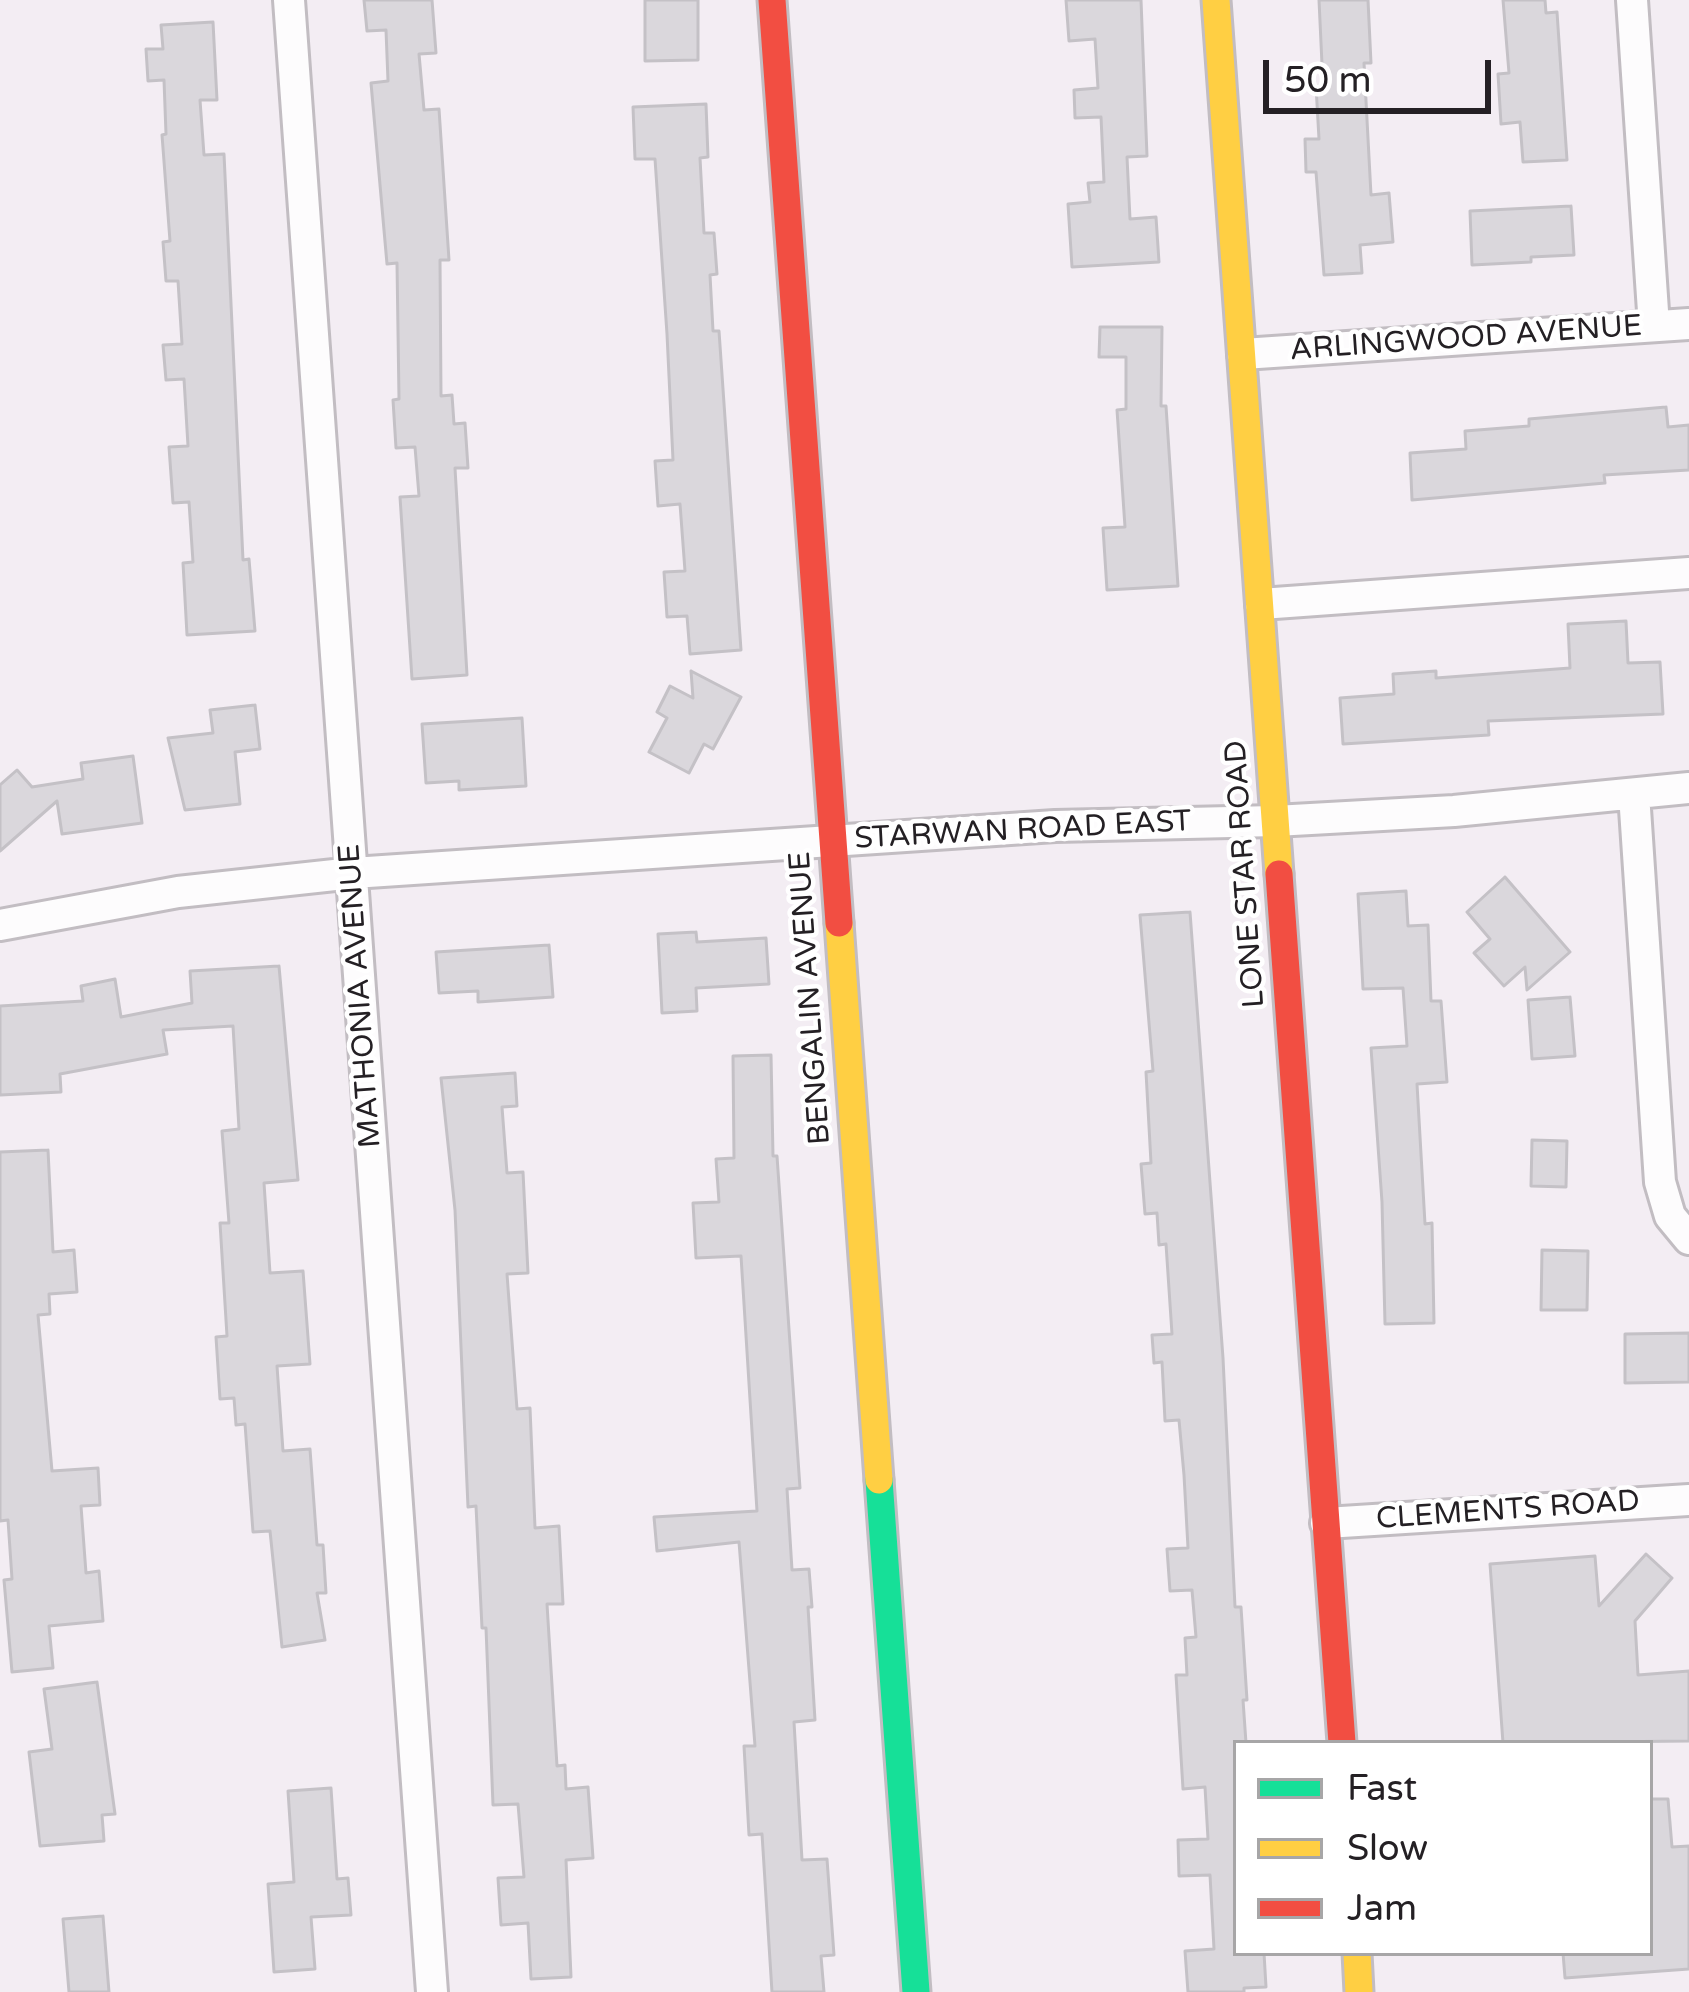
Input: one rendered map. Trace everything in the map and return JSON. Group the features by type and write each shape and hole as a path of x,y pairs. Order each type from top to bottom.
{"street":[{"name":"MATHONIA AVENUE","path":"289,0 432,1992"},
{"name":"BENGALIN AVENUE","path":"772,0 916,1992"},
{"name":"LONE STAR ROAD","path":"1216,0 1342,1740"},
{"path":"1632,0 1654,326"},
{"name":"ARLINGWOOD AVENUE","path":"1243,354 1689,324"},
{"path":"1261,604 1689,573"},
{"name":"STARWAN ROAD EAST","path":"0,926 178,892 353,873 1054,826 1454,811 1689,788"},
{"path":"1634,794 1660,1182 1670,1216 1689,1239"},
{"name":"CLEMENTS ROAD","path":"1326,1523 1689,1500"},
{"path":"1357,1956 1360,1992"}],"building":[{"path":"364,0 432,0 436,53 419,54 424,110 439,109 449,260 440,260 441,396 452,395 454,424 465,423 468,468 455,468 467,675 412,679 400,497 419,496 415,447 396,448 397,263 387,264 371,83 388,81 386,30 367,31"},
{"path":"645,0 698,0 698,60 645,61"},
{"path":"1066,0 1141,0 1147,156 1127,157 1130,219 1156,217 1159,262 1072,267 1068,204 1090,202 1088,183 1104,182 1101,117 1075,118 1074,90 1098,88 1095,39 1069,41"},
{"path":"1319,0 1368,0 1371,63 1364,63 1371,195 1389,193 1393,242 1360,245 1362,273 1324,275 1316,172 1306,172 1305,139 1319,139 1316,86 1323,86"},
{"path":"1503,0 1545,0 1546,13 1557,12 1567,160 1523,162 1520,122 1501,124 1498,74 1509,73"},
{"path":"213,22 217,100 200,100 204,155 224,154 243,560 249,559 255,631 187,635 183,563 193,562 189,502 173,503 169,447 188,446 184,379 166,380 163,345 182,344 178,281 166,281 163,242 170,241 162,135 166,134 164,80 148,81 146,49 163,49 161,25"},
{"path":"706,104 708,157 700,158 704,233 714,233 713,331 719,331 741,650 690,654 687,616 667,617 664,572 685,571 680,504 658,506 655,461 673,460 667,334 655,159 635,159 633,107"},
{"path":"1571,206 1574,255 1472,265 1470,211"},
{"path":"1100,327 1162,327 1161,406 1166,406 1178,586 1107,590 1103,528 1125,527 1117,410 1126,409 1126,357 1099,357"},
{"path":"1666,407 1668,427 1689,425 1689,470 1604,475 1605,483 1412,500 1410,453 1466,449 1465,431 1529,426 1529,419"},
{"path":"1626,621 1628,663 1660,662 1663,714 1488,721 1489,735 1343,744 1340,698 1394,694 1393,674 1436,671 1436,678 1570,668 1568,624"},
{"path":"691,671 741,697 713,749 704,744 689,773 649,752 667,718 657,712 670,686 693,698"},
{"path":"255,705 260,749 235,752 240,804 185,810 168,738 213,733 210,710"},
{"path":"522,718 526,786 459,790 459,781 426,783 422,724"},
{"path":"133,756 142,823 62,834 57,801 0,851 0,785 17,770 32,787 83,779 81,763"},
{"path":"1505,877 1570,952 1527,990 1525,967 1504,986 1474,953 1490,939 1467,912"},
{"path":"1406,891 1408,926 1428,925 1431,1001 1441,1001 1447,1082 1417,1084 1425,1224 1432,1223 1434,1323 1385,1324 1371,1048 1407,1046 1403,988 1363,989 1358,894"},
{"path":"1190,912 1223,1358 1235,1607 1241,1607 1247,1700 1243,1700 1246,1740 1233,1740 1233,1956 1264,1956 1266,1987 1244,1988 1244,1992 1188,1992 1185,1951 1214,1949 1210,1875 1179,1876 1178,1840 1208,1839 1205,1787 1183,1789 1176,1675 1187,1675 1185,1638 1196,1637 1192,1590 1170,1591 1167,1549 1188,1548 1179,1420 1165,1421 1162,1362 1154,1363 1152,1335 1172,1334 1166,1244 1159,1245 1157,1213 1145,1214 1141,1164 1151,1163 1146,1072 1153,1071 1140,915"},
{"path":"696,932 697,942 766,938 769,984 696,988 697,1011 662,1013 658,934"},
{"path":"549,945 553,997 478,1002 478,991 439,993 436,952"},
{"path":"279,966 298,1180 264,1183 270,1273 303,1271 310,1364 277,1366 283,1451 310,1449 317,1545 323,1545 326,1593 317,1593 325,1640 282,1647 270,1531 253,1532 245,1424 236,1425 234,1398 220,1399 216,1337 227,1336 220,1223 229,1223 222,1131 239,1129 233,1026 163,1030 167,1054 60,1074 61,1092 0,1095 0,1006 83,1001 81,986 115,979 121,1017 192,1003 190,971"},
{"path":"1570,997 1575,1056 1532,1059 1528,1000"},
{"path":"771,1055 773,1156 777,1156 800,1488 787,1489 792,1570 809,1569 812,1607 808,1607 815,1720 794,1722 802,1860 827,1859 834,1955 821,1956 824,1992 772,1992 762,1834 749,1835 744,1746 755,1746 739,1542 657,1551 654,1517 757,1511 741,1256 696,1258 693,1203 719,1202 716,1159 734,1158 733,1056"},
{"path":"515,1073 517,1106 502,1107 507,1173 523,1172 528,1273 507,1274 517,1409 530,1408 535,1528 559,1526 563,1604 547,1604 557,1766 565,1765 566,1789 588,1787 593,1858 566,1860 571,1977 531,1979 528,1923 501,1925 498,1878 524,1877 518,1804 493,1805 486,1628 482,1628 476,1506 468,1507 455,1210 441,1078"},
{"path":"1532,1140 1567,1141 1566,1187 1531,1186"},
{"path":"48,1150 53,1252 74,1250 77,1292 49,1294 50,1314 38,1315 52,1471 98,1468 100,1505 81,1506 86,1573 99,1571 103,1621 49,1626 53,1668 12,1672 4,1580 12,1579 8,1520 0,1521 0,1152"},
{"path":"1542,1250 1588,1251 1587,1310 1541,1310"},
{"path":"1689,1333 1689,1382 1625,1383 1625,1334"},
{"path":"1646,1554 1672,1578 1635,1621 1638,1675 1689,1671 1689,1741 1503,1740 1490,1564 1595,1556 1599,1606"},
{"path":"97,1682 115,1814 102,1815 104,1841 40,1846 29,1752 52,1749 44,1689"},
{"path":"331,1788 337,1879 348,1878 351,1915 311,1917 315,1969 274,1972 268,1884 294,1882 288,1791"},
{"path":"1653,1799 1668,1799 1672,1847 1689,1846 1689,1969 1565,1978 1563,1956 1653,1956"},
{"path":"103,1916 109,1992 69,1992 63,1919"}],"traffic: fast":[{"path":"879,1480 916,1992"}],"traffic: slow":[{"path":"1216,0 1279,874"},
{"path":"839,923 879,1480"},
{"path":"1357,1956 1359,1992"}],"traffic: jam":[{"path":"772,0 839,923"},
{"path":"1279,874 1342,1740"}]}
